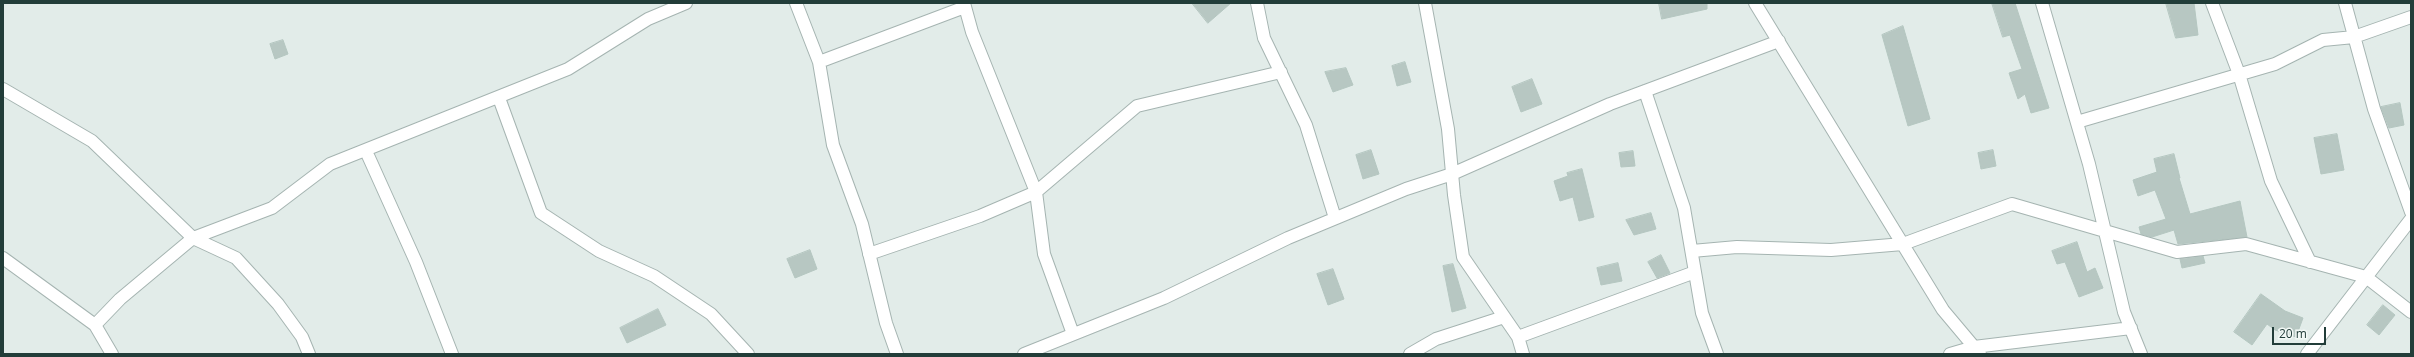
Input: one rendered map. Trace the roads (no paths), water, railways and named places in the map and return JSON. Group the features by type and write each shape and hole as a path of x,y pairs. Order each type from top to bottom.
{"street":[{"path":"796,3 819,62 833,145 862,224 886,323 897,354"},
{"path":"1257,3 1264,38 1306,125 1335,218"},
{"path":"1425,3 1448,129 1452,174 1463,258 1518,337 1524,354"},
{"path":"1755,3 1943,310 1977,351"},
{"path":"2042,3 2077,122 2124,312 2141,354"},
{"path":"2212,3 2239,74 2271,182 2310,262"},
{"path":"2345,3 2374,109 2411,212"},
{"path":"95,325 120,299 193,238 272,208 330,164 499,98 568,69 648,18 679,4"},
{"path":"819,62 964,5 972,32 1036,192 1044,254 1073,334"},
{"path":"2077,122 2275,64 2323,40 2354,37 2411,17"},
{"path":"1024,354 1164,298 1288,238 1335,218 1406,189 1452,174 1610,104 1779,41"},
{"path":"870,254 980,216 1036,192 1137,106 1281,72"},
{"path":"3,88 92,141 193,238 236,258 278,304 302,337 309,354"},
{"path":"1645,91 1684,208 1702,313 1717,354"},
{"path":"499,98 541,213 600,251 654,276 711,314 748,354"},
{"path":"366,151 416,262 452,354"},
{"path":"1692,251 1737,247 1831,250 1903,244 2012,204 2177,252 2246,244 2366,277 2411,312"},
{"path":"2306,354 2411,219"},
{"path":"3,258 95,325 112,354"},
{"path":"1518,337 1695,272"},
{"path":"1410,354 1436,339 1504,317"},
{"path":"1950,354 2131,328"}]}
